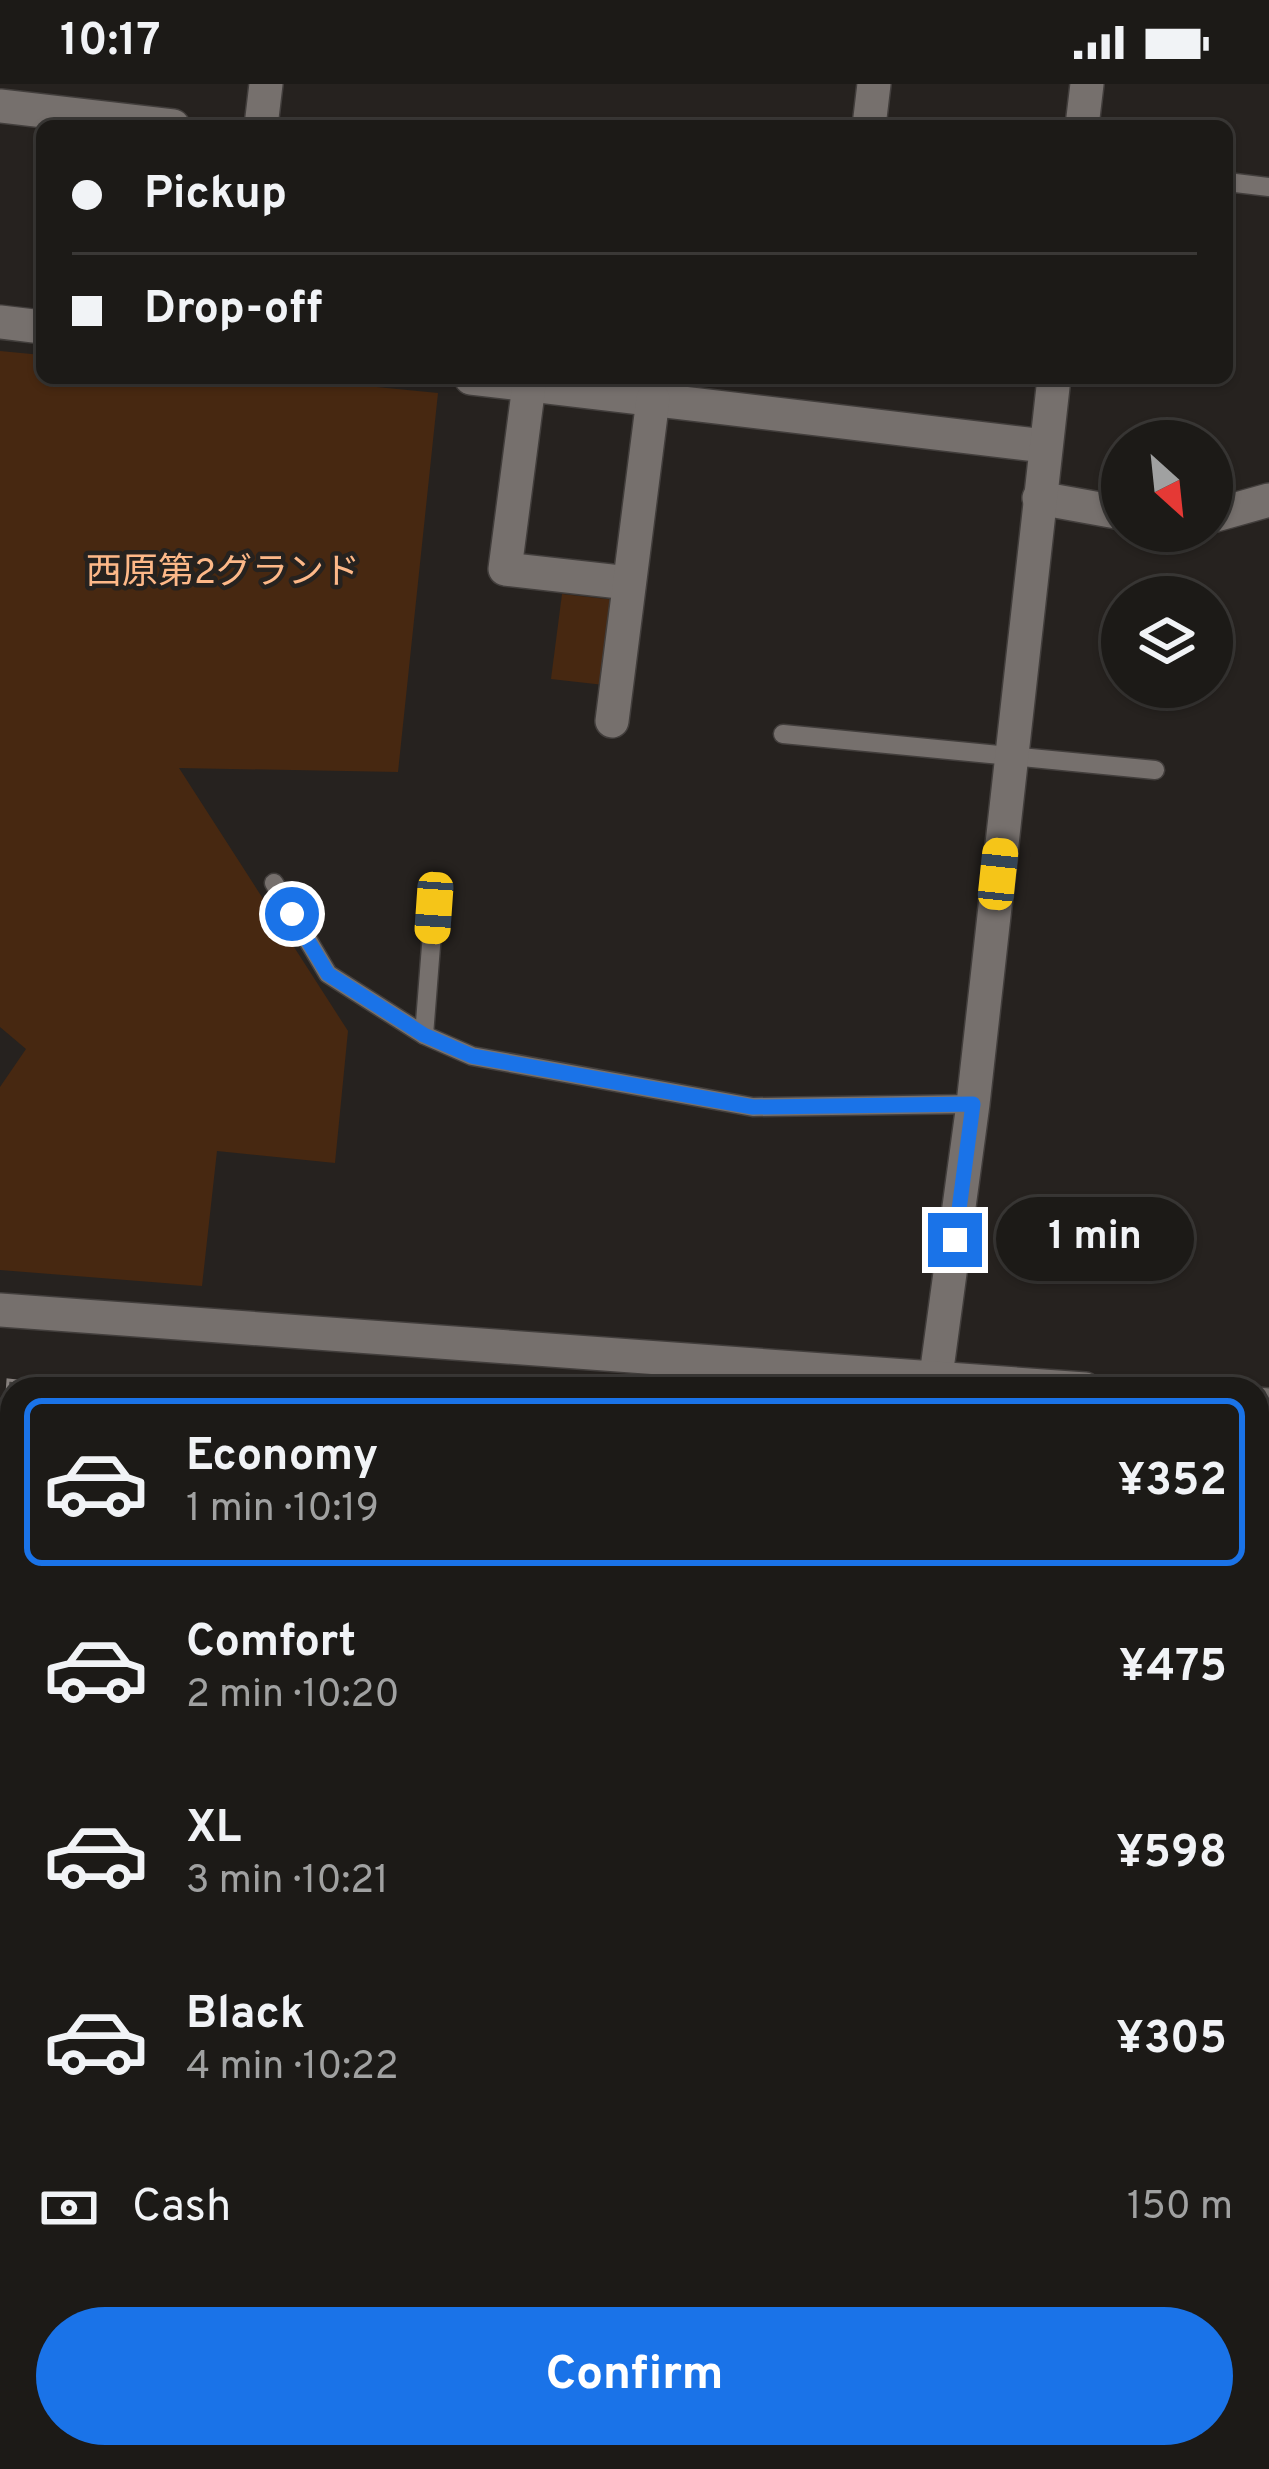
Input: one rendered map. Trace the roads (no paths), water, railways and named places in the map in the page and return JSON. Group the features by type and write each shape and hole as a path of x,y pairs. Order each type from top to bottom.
{"street":[{"path":"262,120 266,84"},
{"path":"870,120 874,84"},
{"path":"1083,120 1087,84"},
{"path":"0,106 121,120"},
{"path":"0,322 36,326"},
{"path":"521,384 1045,446"},
{"path":"936,1376 973,1104 1053,384"},
{"path":"529,385 505,569 629,583"},
{"path":"612,721 653,399"},
{"path":"1039,498 1101,509"},
{"path":"1233,509 1269,500"},
{"path":"0,1310 947,1377"}],"lane":[{"path":"1233,183 1269,187"},
{"path":"783,734 1155,770"},
{"path":"274,883 328,974 424,1035 472,1056 753,1107 973,1104"},
{"path":"424,1035 434,908"}],"park label":[{"name":"西原第2グランド","path":"223,574"}]}
